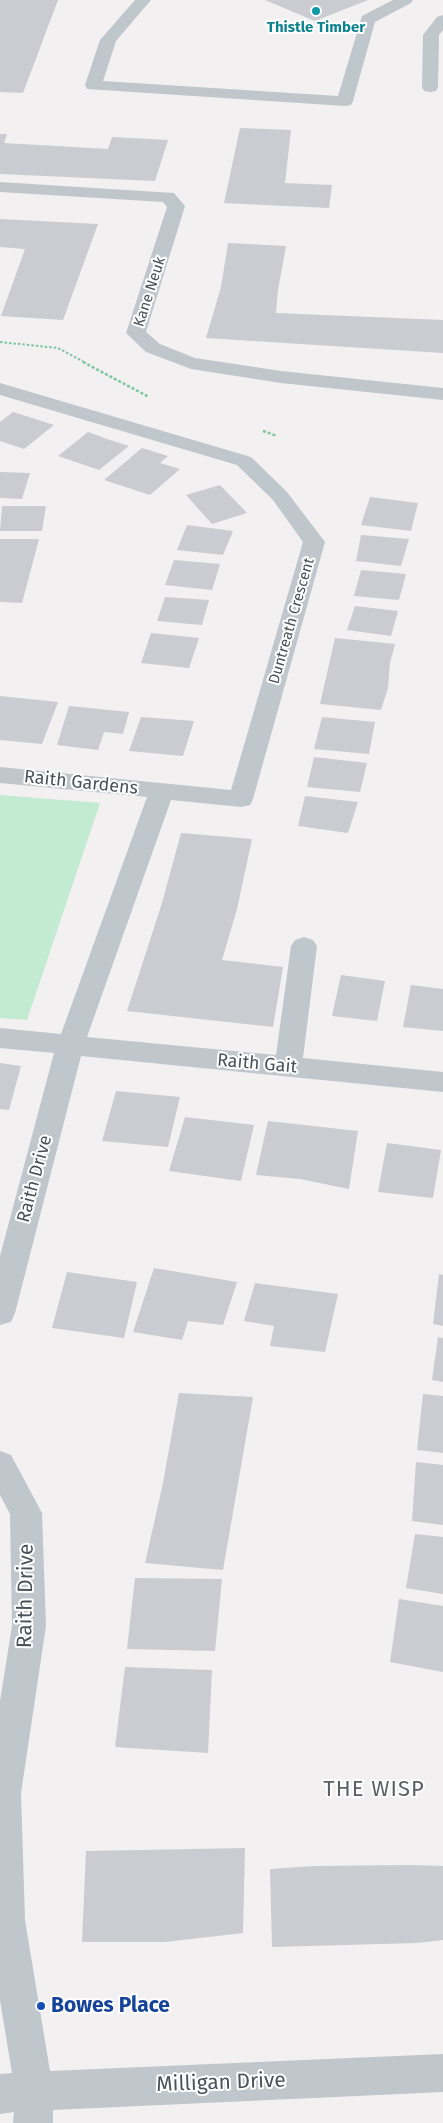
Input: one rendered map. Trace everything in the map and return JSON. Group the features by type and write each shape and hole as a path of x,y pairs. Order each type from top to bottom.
{"street":[{"path":"143,0 108,40 93,85 345,101 368,19 404,0"},
{"path":"430,86 431,35 443,20"},
{"name":"Kane Neuk","path":"0,187 168,197 176,206 136,333 153,348 191,363 281,377 443,394"},
{"name":"Duntreath Crescent","path":"4,396 244,461 280,496 314,542 241,799 162,791"},
{"name":"Raith Gardens","path":"0,775 162,791"},
{"name":"Raith Drive","path":"0,1313 70,1046 162,791"},
{"path":"288,1067 304,946"},
{"path":"0,1038 70,1046"},
{"name":"Raith Gait","path":"70,1046 443,1082"},
{"name":"Raith Drive","path":"0,1464 26,1513 30,1626 3,1793 6,1920 22,2103"},
{"name":"Milligan Drive","path":"22,2103 443,2073"}],"path":[{"path":"0,342 58,348 155,400"},
{"path":"260,430 277,436"}],"green space":[{"path":"0,795 100,803 27,1020 0,1018"}],"building":[{"path":"0,0 58,0 23,93 0,92"},
{"name":"Thistle Timber","path":"265,0 368,0 315,21"},
{"path":"240,128 291,130 285,183 332,185 329,208 224,203"},
{"path":"0,134 7,134 4,143 108,149 112,137 168,140 155,181 0,174"},
{"path":"0,219 98,224 63,320 1,316 25,249 0,247"},
{"path":"228,243 286,246 276,313 443,320 443,353 206,338 221,287"},
{"path":"13,412 54,425 24,449 0,441 0,422"},
{"path":"88,432 129,446 99,470 58,456"},
{"path":"142,448 168,456 160,463 180,469 150,495 104,480"},
{"path":"0,472 30,473 22,499 0,498"},
{"path":"220,485 247,513 212,524 186,495"},
{"path":"370,497 418,503 411,531 361,525"},
{"path":"2,506 46,506 42,531 0,531"},
{"path":"187,525 233,531 223,555 177,550"},
{"path":"361,535 409,539 401,566 356,561"},
{"path":"0,539 39,539 22,603 0,602"},
{"path":"174,560 220,564 212,590 165,585"},
{"path":"361,570 406,574 399,600 354,596"},
{"path":"165,597 209,600 202,625 157,621"},
{"path":"355,606 398,611 391,636 347,630"},
{"path":"151,633 199,638 189,668 141,663"},
{"path":"335,638 395,644 390,663 388,688 381,710 320,704"},
{"path":"0,696 58,702 42,744 0,740"},
{"path":"69,706 129,712 123,734 104,732 98,750 57,745"},
{"path":"141,717 194,721 183,756 129,751"},
{"path":"322,717 375,722 369,754 314,749"},
{"path":"314,757 367,763 360,792 307,787"},
{"path":"305,796 358,802 348,833 298,826"},
{"path":"181,833 252,839 237,909 222,960 283,967 273,1027 127,1011 162,903"},
{"path":"341,975 385,981 377,1021 332,1016"},
{"path":"411,985 443,989 443,1031 403,1027"},
{"path":"0,1063 21,1066 9,1110 0,1109"},
{"path":"116,1091 180,1097 168,1147 102,1141"},
{"path":"185,1117 254,1125 241,1181 169,1171"},
{"path":"268,1121 358,1131 349,1189 300,1179 256,1175"},
{"path":"387,1143 441,1150 433,1198 378,1192"},
{"path":"154,1268 237,1282 223,1325 188,1321 182,1340 133,1332"},
{"path":"67,1272 137,1282 124,1338 52,1328"},
{"path":"439,1274 443,1275 443,1326 433,1324"},
{"path":"255,1283 338,1294 325,1352 270,1346 274,1326 244,1321"},
{"path":"438,1337 443,1338 443,1382 432,1380"},
{"path":"179,1393 253,1397 223,1570 145,1563 163,1483"},
{"path":"423,1394 443,1396 443,1453 417,1450"},
{"path":"416,1462 443,1465 443,1525 412,1521"},
{"path":"415,1534 443,1537 443,1594 406,1588"},
{"path":"135,1578 222,1579 215,1651 127,1649"},
{"path":"399,1599 443,1606 443,1672 390,1662"},
{"path":"125,1667 212,1670 208,1753 115,1747"},
{"path":"245,1848 243,1933 165,1942 82,1942 86,1851"},
{"path":"314,1866 443,1866 443,1940 417,1943 272,1947 270,1869"}],"place":[{"name":"Thistle Timber","path":"316,11"},
{"name":"Bowes Place","path":"41,2006"}],"district":[{"name":"THE WISP","path":"374,1790"}]}
